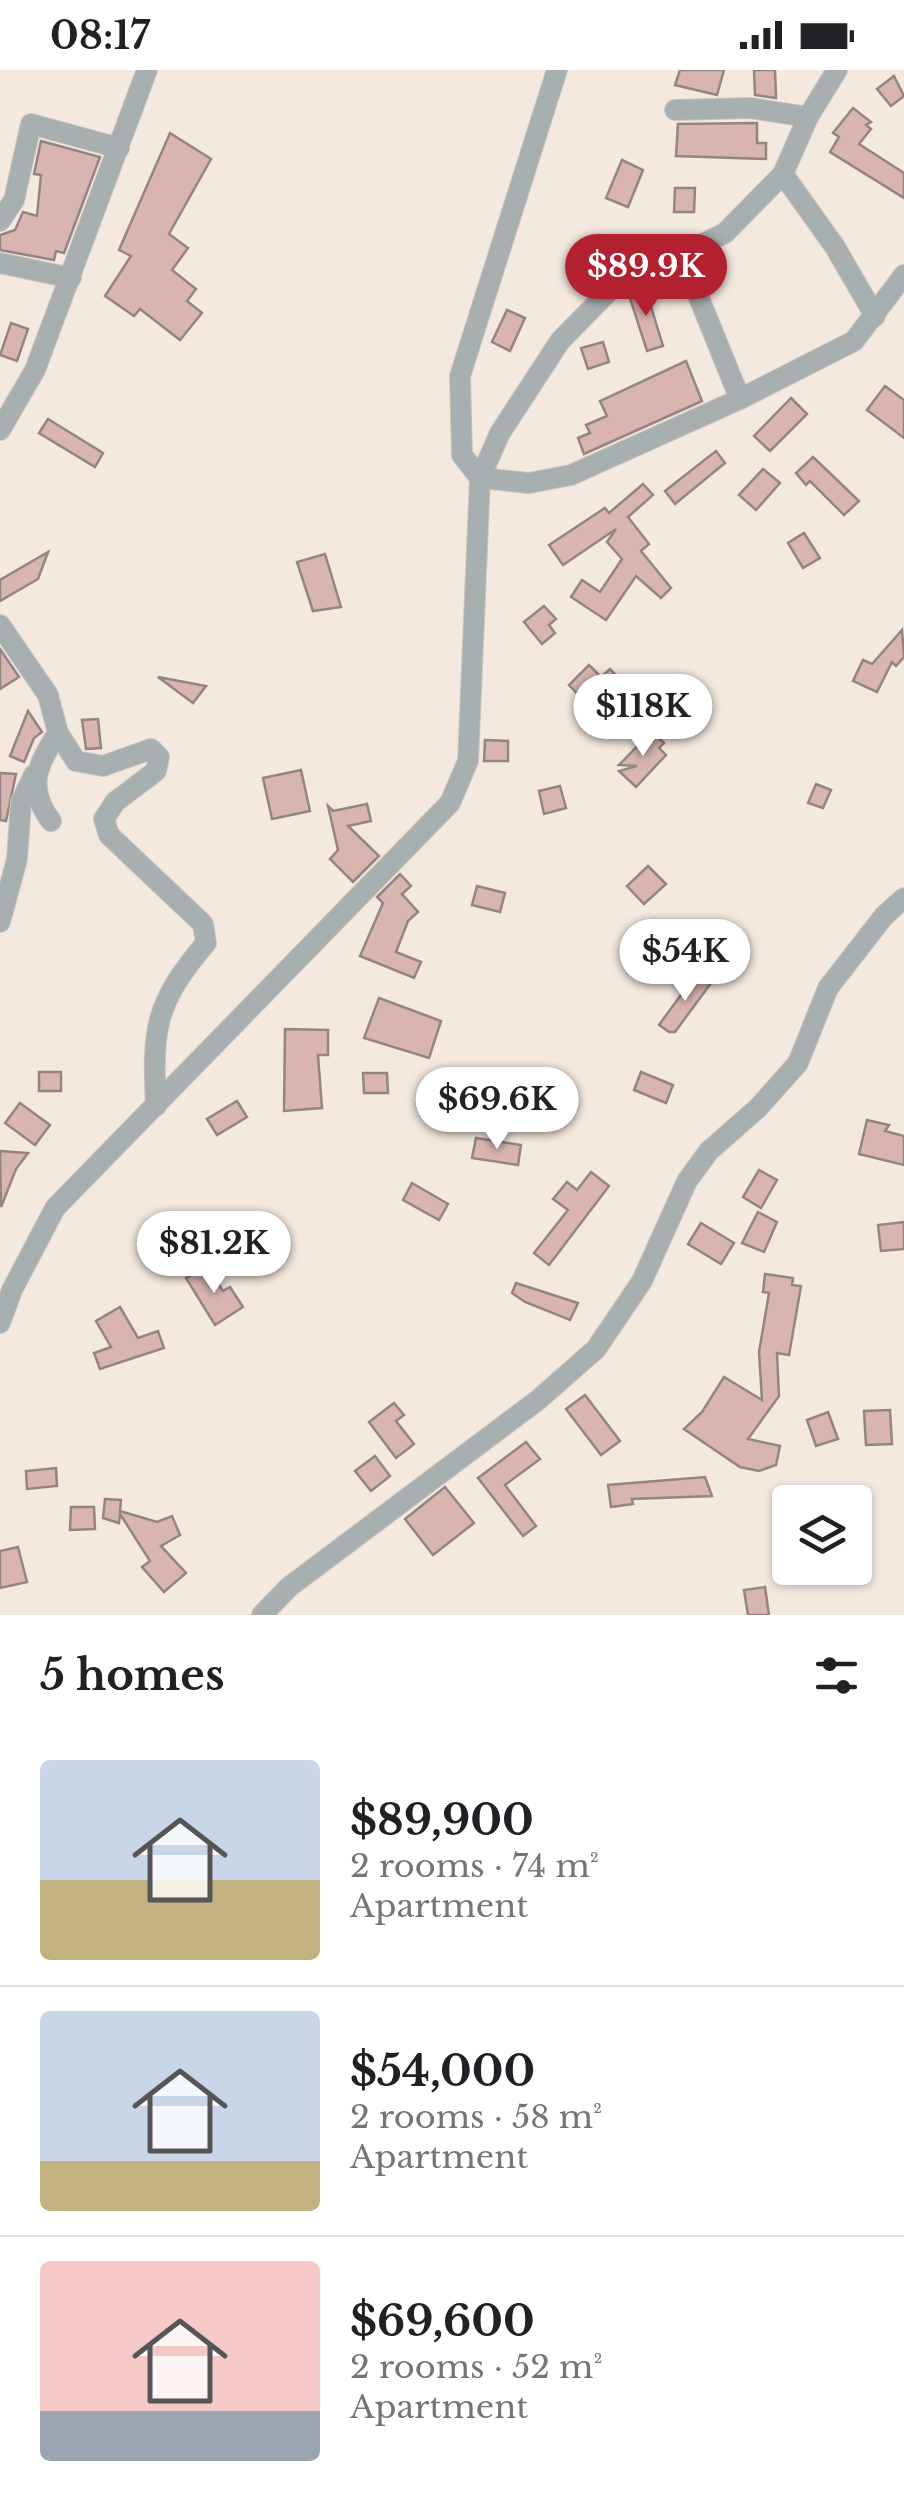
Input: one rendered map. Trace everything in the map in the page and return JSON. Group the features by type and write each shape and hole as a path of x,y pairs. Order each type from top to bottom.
{"street":[{"path":"0,430 35,370 146,70"},
{"path":"557,70 460,376 462,455 480,478 529,484 571,475 740,398 854,341 904,276"},
{"path":"0,1324 12,1290 55,1208 450,803 468,761 480,478 500,433 560,342 612,288 680,251 726,233 783,174 808,116 837,70"},
{"path":"675,110 750,108 808,116"},
{"path":"0,221 14,200 31,124 119,148"},
{"path":"783,174 835,247 875,316"},
{"path":"680,251 740,398"},
{"path":"0,263 72,278"},
{"path":"0,625 48,694 58,732 76,761 102,766 151,749 159,757 156,771 116,802 104,819 109,835 204,924 206,944 172,983 160,1012 154,1063 156,1106"},
{"path":"0,922 16,859 21,802 58,732"},
{"path":"34,775 38,805 51,821"},
{"path":"262,1615 289,1587 538,1400 596,1349 642,1281 687,1181 709,1151 758,1108 798,1063 828,988 884,916 904,898"}],"building":[{"path":"680,70 724,70 717,95 675,85"},
{"path":"754,70 775,70 776,98 755,95"},
{"path":"894,76 904,96 891,106 877,89"},
{"path":"853,108 871,122 866,125 871,129 859,144 904,173 904,198 830,152 839,137 833,133"},
{"path":"757,123 757,143 766,143 766,159 676,156 678,124"},
{"path":"170,133 211,159 169,234 188,248 172,270 196,289 187,301 202,313 180,340 140,309 134,316 105,296 131,256 119,250"},
{"path":"41,141 100,157 64,253 56,251 54,260 0,250 0,235 15,230 23,212 37,216 41,175 34,174"},
{"path":"622,160 643,170 628,207 606,198"},
{"path":"675,188 695,188 694,212 674,212"},
{"path":"645,287 663,346 647,351 629,295"},
{"path":"507,310 525,318 510,351 492,342"},
{"path":"11,323 28,329 17,361 0,355"},
{"path":"603,342 609,362 588,369 581,348"},
{"path":"686,361 702,401 584,454 578,438 590,433 586,425 607,416 600,401"},
{"path":"885,386 904,400 904,438 867,410"},
{"path":"791,398 807,414 770,451 754,436"},
{"path":"48,419 103,453 95,467 39,433"},
{"path":"716,451 725,463 675,504 665,491"},
{"path":"813,457 859,501 844,515 810,481 806,485 796,473"},
{"path":"763,469 780,483 756,510 739,495"},
{"path":"643,484 653,495 628,517 649,544 641,551 671,588 661,598 636,576 606,620 571,597 582,580 600,592 622,559 607,542 616,529 563,565 549,545 605,508 609,513"},
{"path":"804,533 820,558 803,568 788,543"},
{"path":"48,552 38,579 0,601 0,580"},
{"path":"325,554 341,607 313,611 297,562"},
{"path":"544,606 556,619 549,625 555,633 542,644 524,622"},
{"path":"902,630 904,657 896,666 892,662 877,692 853,681 863,660 872,664"},
{"path":"0,649 19,677 0,689"},
{"path":"589,665 601,677 610,669 623,683 594,711 569,685"},
{"path":"158,677 206,686 193,703"},
{"path":"28,711 42,732 34,738 24,762 10,756"},
{"path":"98,719 101,748 86,749 82,720"},
{"path":"652,731 664,743 659,748 666,755 636,787 619,771 637,766 619,765"},
{"path":"485,740 508,741 508,761 484,761"},
{"path":"301,770 310,811 272,819 263,778"},
{"path":"0,773 16,774 6,821 0,820"},
{"path":"816,784 831,790 823,808 808,803"},
{"path":"560,786 566,808 544,814 539,791"},
{"path":"367,804 371,821 348,826 379,856 353,882 330,859 338,850 328,806 333,811"},
{"path":"648,866 666,884 644,904 627,886"},
{"path":"400,874 411,886 402,894 418,912 408,921 396,952 421,962 414,978 360,956 383,903 377,897"},
{"path":"477,886 505,893 500,912 472,905"},
{"path":"697,973 711,983 675,1032 669,1032 659,1025"},
{"path":"379,998 441,1021 429,1058 364,1038"},
{"path":"285,1029 328,1030 328,1055 318,1055 322,1108 284,1111"},
{"path":"39,1072 61,1072 61,1091 39,1091"},
{"path":"641,1072 673,1085 666,1103 634,1090"},
{"path":"363,1073 387,1073 388,1093 364,1093"},
{"path":"237,1101 247,1117 217,1135 207,1119"},
{"path":"20,1103 50,1125 35,1145 5,1123"},
{"path":"867,1120 889,1125 885,1131 904,1136 904,1165 859,1154"},
{"path":"476,1138 521,1145 518,1165 472,1158"},
{"path":"0,1151 28,1153 16,1169 1,1207"},
{"path":"759,1170 777,1180 761,1208 743,1197"},
{"path":"591,1172 609,1186 549,1265 534,1253 568,1210 553,1199 567,1182 577,1190"},
{"path":"412,1183 448,1204 439,1220 403,1200"},
{"path":"758,1212 777,1222 764,1252 742,1243"},
{"path":"904,1222 904,1249 881,1251 878,1225"},
{"path":"701,1223 734,1243 721,1264 688,1244"},
{"path":"206,1266 223,1291 230,1287 243,1307 215,1325 186,1278"},
{"path":"765,1274 793,1278 792,1285 801,1286 789,1355 777,1353 779,1396 748,1439 780,1446 776,1465 759,1471 740,1467 684,1429 702,1412 724,1377 762,1400 759,1352 769,1293 763,1292"},
{"path":"516,1283 578,1303 570,1320 525,1302 512,1293"},
{"path":"120,1307 138,1338 158,1331 164,1348 100,1369 94,1353 111,1347 96,1321"},
{"path":"585,1395 620,1441 601,1455 566,1409"},
{"path":"394,1403 404,1415 396,1421 414,1444 396,1458 369,1422"},
{"path":"890,1410 892,1444 866,1445 864,1411"},
{"path":"828,1412 838,1439 816,1446 807,1420"},
{"path":"526,1442 540,1459 505,1485 536,1526 523,1536 478,1478"},
{"path":"375,1456 390,1476 371,1491 355,1471"},
{"path":"56,1468 57,1486 27,1489 26,1471"},
{"path":"705,1477 712,1496 632,1499 633,1504 611,1507 608,1485"},
{"path":"445,1487 474,1523 433,1555 405,1519"},
{"path":"105,1499 121,1500 120,1511 157,1522 172,1516 180,1535 161,1546 186,1573 164,1592 142,1567 150,1561 120,1514 119,1523 103,1518"},
{"path":"71,1507 94,1507 95,1529 70,1530"},
{"path":"18,1547 27,1582 0,1588 0,1551"},
{"path":"765,1587 769,1615 748,1615 744,1590"}]}
